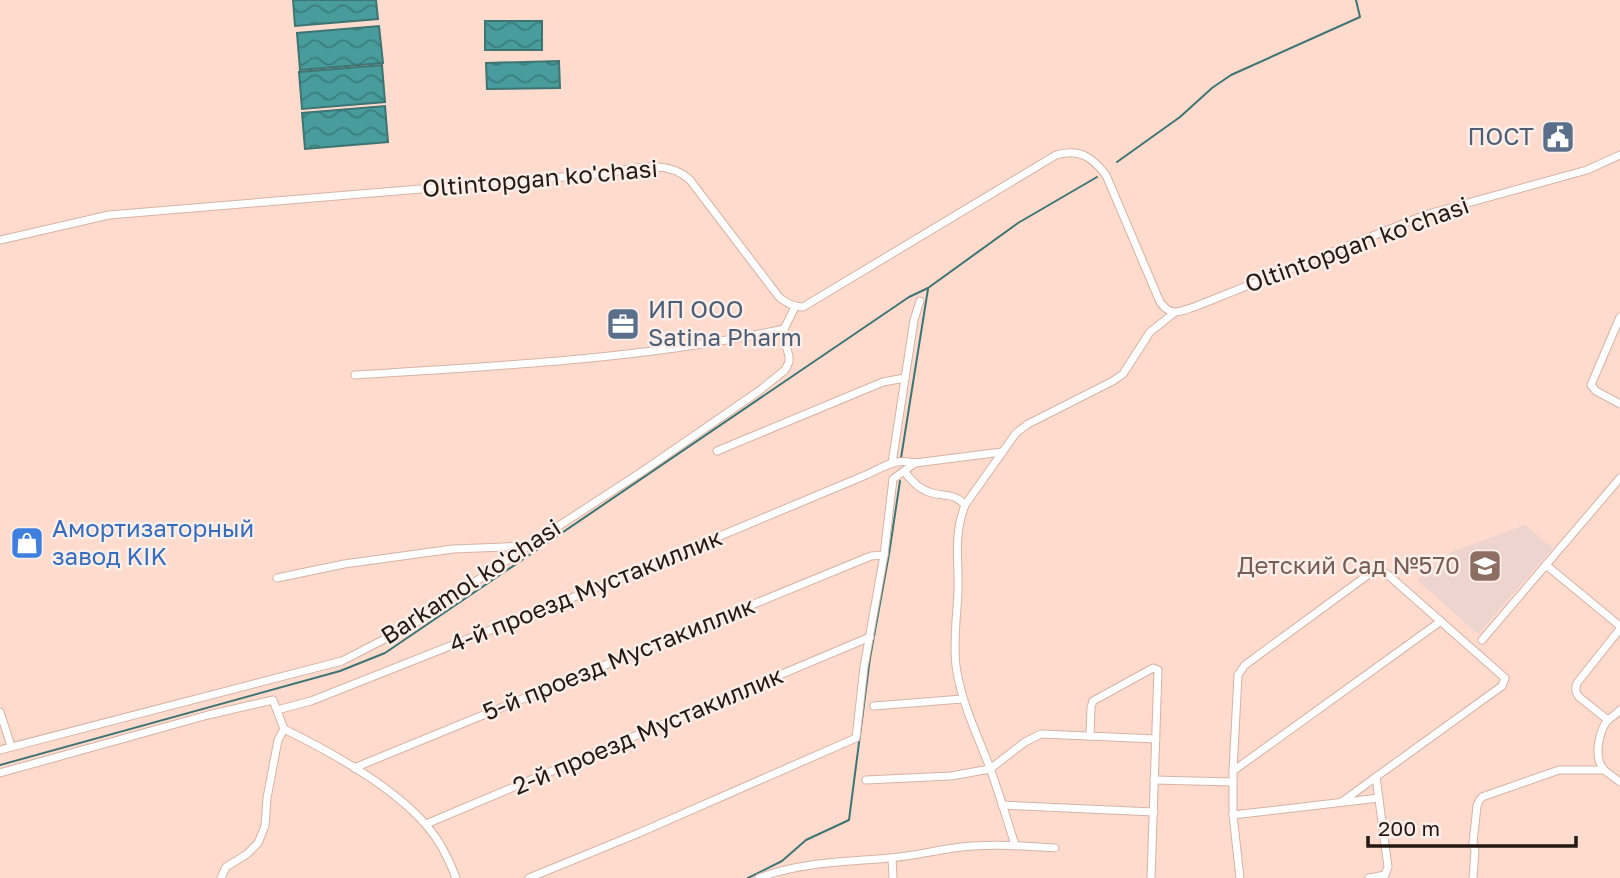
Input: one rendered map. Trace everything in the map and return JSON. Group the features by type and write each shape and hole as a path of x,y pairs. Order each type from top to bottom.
{"street":[{"path":"355,375 559,362 724,342 784,329 795,307 808,305 1056,155 1066,152 1078,152 1090,158 1106,175 1160,302 1168,311 1174,313"},
{"name":"Oltintopgan ko'chasi","path":"1015,845 990,769 962,699 956,664 955,622 958,591 957,533 965,505 1016,433 1028,424 1113,381 1123,373 1150,332 1174,313 1428,214 1587,170 1620,155"},
{"name":"Oltintopgan ko'chasi","path":"0,240 109,215 599,174 651,166 664,167 677,171 690,180 779,297 795,307"},
{"path":"529,878 856,738 864,667 884,555 892,479 888,464 914,320 920,301"},
{"path":"1620,317 1591,385 1620,404"},
{"name":"Barkamol ko'chasi","path":"0,750 342,661 412,625 759,391 785,370 789,362 783,339 784,329"},
{"path":"717,451 883,382 905,378"},
{"path":"888,464 903,460 915,463 1002,452"},
{"path":"892,479 915,463"},
{"name":"4-й проезд Мустакиллик","path":"277,710 311,701 592,590 888,464"},
{"path":"905,471 915,485 924,491 954,496 965,505"},
{"path":"1482,640 1620,478"},
{"path":"277,578 344,564 453,549 528,546"},
{"name":"5-й проезд Мустакиллик","path":"354,768 871,556 884,555"},
{"path":"1546,565 1620,628 1575,687 1578,696 1608,720"},
{"path":"1240,878 1233,814 1233,771 1237,681 1241,669 1376,569 1381,570 1505,678 1502,686 1341,803"},
{"path":"1233,771 1441,621"},
{"name":"2-й проезд Мустакиллик","path":"426,824 870,637"},
{"path":"1090,736 1093,701 1153,668 1158,670 1151,878"},
{"path":"874,706 962,699"},
{"path":"0,773 208,715 272,700 284,729 354,768 394,795 426,824 451,862 456,878"},
{"path":"1620,710 1608,720 1598,747 1599,762 1604,770 1620,782"},
{"path":"0,712 11,746"},
{"path":"220,878 226,867 247,854 258,842 265,826 278,740 284,729"},
{"path":"866,780 951,776 990,769 1025,741 1041,734 1156,739"},
{"path":"1473,878 1477,806 1482,797 1559,770 1604,770"},
{"path":"1369,878 1388,872 1376,777"},
{"path":"1154,780 1233,782"},
{"path":"1233,814 1379,798"},
{"path":"1002,805 1154,812"},
{"path":"759,878 800,867 892,858 955,848 1015,845 1055,848"},
{"path":"892,858 893,878"}],"shaded area":[{"name":"Детский Сад №570","path":"1525,525 1553,548 1478,634 1417,580 1451,552"}],"water":[{"path":"293,0 376,0 378,19 295,26"},
{"path":"485,21 542,21 542,50 485,50"},
{"path":"379,26 383,63 300,70 297,33"},
{"path":"559,61 560,88 487,89 486,63"},
{"path":"382,65 385,102 302,109 299,72"},
{"path":"385,106 388,142 305,149 302,113"}],"waterway":[{"path":"1117,162 1180,117 1231,75 1360,17 1356,0"},
{"path":"0,765 340,671 385,653 909,297 928,288 1018,223 1097,177"},
{"path":"901,458 928,289"},
{"path":"748,878 782,861 806,840 849,820 870,658 900,481"}],"place":[{"name":"ПОСТ","path":"1558,137"},
{"name":"ИП ООО Satina Pharm","path":"623,324"},
{"name":"Амортизаторный завод KIK","path":"27,543"},
{"name":"Детский Сад №570","path":"1485,566"}]}
